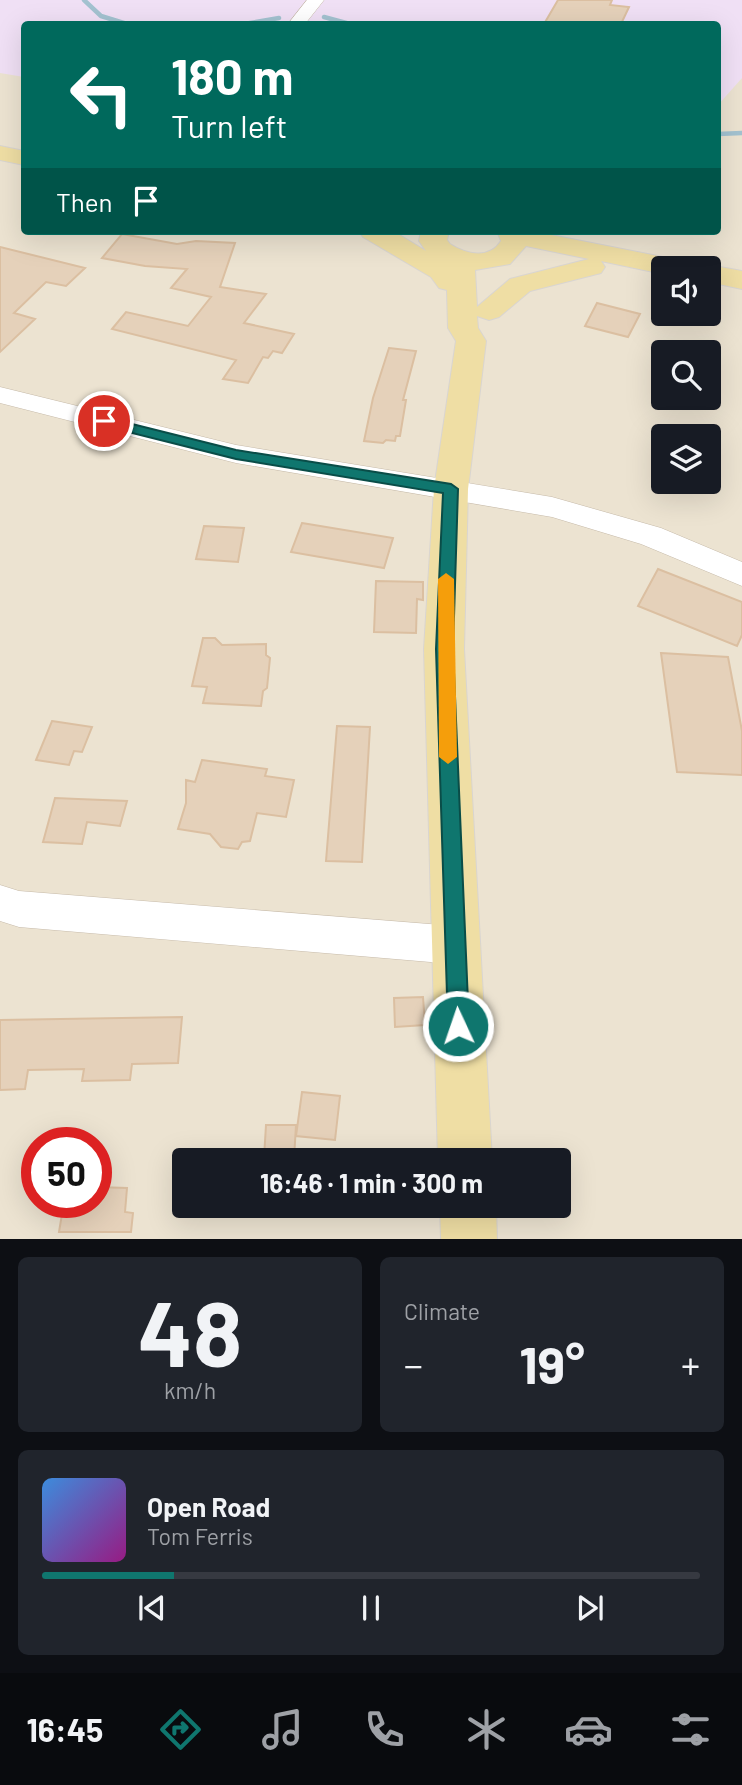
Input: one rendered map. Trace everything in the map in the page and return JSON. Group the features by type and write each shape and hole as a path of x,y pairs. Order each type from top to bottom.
{"main road":[{"path":"0,141 21,145"},
{"path":"0,153 21,157"},
{"path":"380,235 441,271 474,318"},
{"path":"427,235 441,251 496,248 651,265"},
{"path":"464,1148 444,649 451,489 474,318 496,248"},
{"path":"496,248 651,279"},
{"path":"474,318 520,285 538,278 591,267"},
{"path":"721,276 742,280"},
{"path":"721,292 742,296"},
{"path":"469,1218 470,1239"}],"street":[{"path":"298,21 316,0"},
{"path":"0,395 236,454 552,508 651,536 742,575"},
{"path":"0,903 19,909 454,945"}],"shaded area":[{"path":"0,0 742,0 742,1239 0,1239"},
{"path":"0,0 742,0 742,78 721,102 721,21 21,21 21,76 0,73"}],"building":[{"path":"558,0 612,0 610,5 629,7 622,21 546,21"},
{"path":"121,235 177,244 196,241 235,243 220,287 266,294 244,323 294,334 282,353 273,351 268,358 263,357 248,383 223,379 236,360 112,329 126,312 188,326 211,297 171,288 187,269 145,266 102,258"},
{"path":"0,247 85,268 66,286 46,282 14,313 35,319 0,352"},
{"path":"597,303 640,314 628,337 585,326"},
{"path":"389,348 416,351 403,400 406,400 400,436 396,436 395,441 386,440 383,443 364,441 373,398"},
{"path":"302,523 393,538 384,568 291,552"},
{"path":"204,526 244,528 238,562 196,559"},
{"path":"658,569 742,602 742,635 737,646 638,606"},
{"path":"376,581 423,582 423,600 417,599 416,633 374,632"},
{"path":"203,638 215,638 222,645 266,644 266,655 270,658 267,688 263,691 261,706 203,703 207,687 192,686"},
{"path":"661,653 728,657 742,731 742,775 677,772"},
{"path":"52,721 92,727 82,752 74,751 69,765 36,760"},
{"path":"337,726 370,727 362,862 326,861"},
{"path":"202,760 267,769 265,776 294,780 286,817 257,813 250,841 242,842 238,849 221,847 210,834 178,829 186,803 186,780 195,782"},
{"path":"55,798 127,801 120,826 87,822 82,844 43,842"},
{"path":"423,997 425,1025 395,1027 394,998"},
{"path":"182,1017 178,1063 132,1064 130,1080 82,1081 84,1069 28,1070 25,1089 0,1090 0,1020"},
{"path":"302,1092 340,1096 335,1140 296,1136"},
{"path":"266,1125 296,1125 295,1148 265,1148"},
{"path":"112,1188 127,1188 125,1212 133,1213 131,1232 59,1232 61,1218 112,1218"}],"waterway":[{"path":"84,0 101,16 117,21"},
{"path":"324,17 339,21"},
{"path":"262,21 279,18"},
{"path":"721,134 742,133"}],"slow traffic":[{"path":"446,579 444,649 448,757"}],"route":[{"path":"104,421 236,454 451,489 444,649 458,1026"}]}
